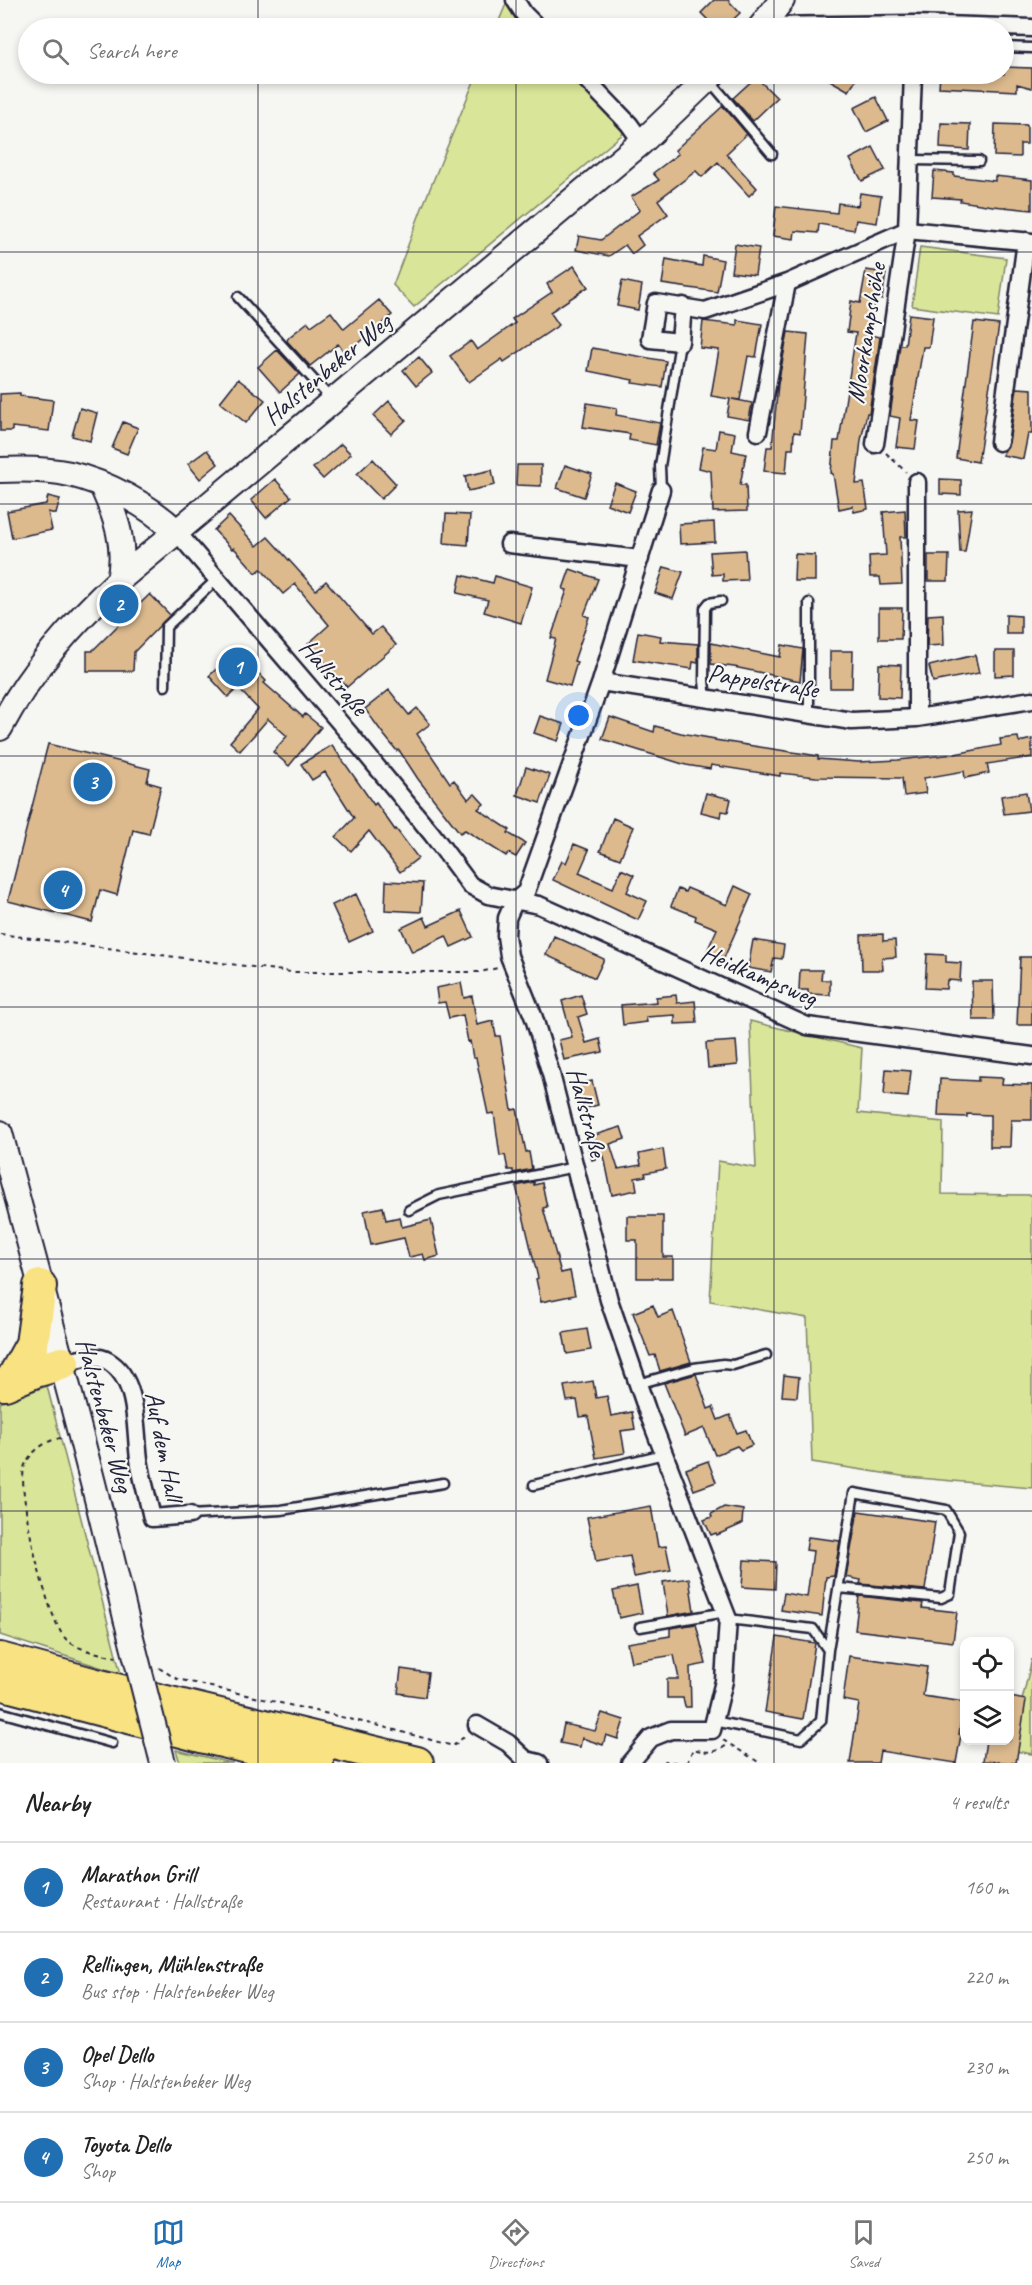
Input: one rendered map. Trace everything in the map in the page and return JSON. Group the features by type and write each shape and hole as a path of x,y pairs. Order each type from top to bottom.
{"highway":[{"path":"6,1383 32,1344 40,1286"},
{"path":"6,1383 63,1363"},
{"path":"0,1645 29,1655 96,1685"},
{"path":"0,1659 96,1685 417,1763"},
{"path":"0,1683 205,1737 317,1763"},
{"path":"205,1737 260,1763"}],"main road":[{"path":"768,18 782,0"},
{"name":"Halstenbeker Weg","path":"0,728 13,703 39,666 82,615 119,580 642,142 703,84"},
{"path":"0,470 58,472 72,475 102,486 136,503 176,531"},
{"path":"102,486 113,510 122,539 122,566 119,580"},
{"name":"Halstenbeker Weg","path":"0,1136 63,1363 163,1763"}],"street":[{"path":"515,0 528,18"},
{"path":"1014,28 1032,28"},
{"path":"590,84 642,142"},
{"name":"Moorkampshöhe","path":"875,444 907,230 913,84"},
{"name":"Moorkampshöhe","path":"680,342 650,339 656,303 705,311 787,283 907,230 1029,242 999,442"},
{"path":"758,432 787,283"},
{"path":"680,342 683,306"},
{"path":"917,718 918,482"},
{"path":"514,902 526,892 601,682 661,490"},
{"name":"Hallstraße","path":"176,531 346,729 432,834 470,885 488,895 514,902 506,925 512,965 534,1018 551,1074 609,1300 664,1454 727,1616 724,1681 713,1725"},
{"path":"509,544 640,559"},
{"name":"Pappelstraße","path":"601,682 852,721 917,718 1032,700"},
{"name":"Heidkampsweg","path":"514,902 539,905 807,1026 1032,1056"},
{"name":"Auf dem Hall","path":"63,1363 94,1357 108,1361 119,1370 129,1389 137,1423 139,1458 152,1518 190,1515"},
{"path":"477,1725 508,1743 526,1760 539,1763"},
{"path":"630,1763 651,1738 671,1730 713,1725"}],"lane":[{"path":"1014,47 1032,48"},
{"path":"717,84 772,154"},
{"path":"910,159 979,161"},
{"path":"238,297 333,402"},
{"path":"661,490 660,466 680,342"},
{"path":"165,686 166,627 217,579"},
{"path":"706,698 704,681 705,608 709,603 721,601"},
{"path":"809,603 809,714"},
{"path":"409,1210 439,1195 575,1167"},
{"path":"638,1384 694,1368 733,1365 766,1355"},
{"path":"534,1485 664,1454"},
{"path":"190,1515 281,1510 442,1483"},
{"path":"713,1725 801,1739 821,1721 828,1650 838,1588 854,1493 946,1510 959,1532 950,1594 941,1598 838,1588"},
{"path":"640,1627 727,1616 813,1629 828,1650"},
{"path":"0,1712 112,1743"}],"path":[{"path":"875,444 918,482"},
{"path":"0,934 291,972 480,972 512,965"},
{"path":"63,1437 43,1445 33,1453 25,1465 22,1479 29,1529 55,1622 65,1638 80,1648 116,1658"},
{"path":"159,1668 177,1679 380,1726 453,1746 477,1725"},
{"path":"713,1725 728,1744 760,1763"},
{"path":"687,1763 693,1749 706,1753 714,1752 728,1744"},
{"path":"664,1763 665,1761 680,1763"}],"green space":[{"path":"506,4 519,18 500,18"},
{"path":"473,84 578,84 624,133 414,307 393,285"},
{"path":"920,247 1006,258 998,318 912,306"},
{"path":"750,1021 862,1048 858,1113 943,1122 942,1194 1032,1195 1032,1488 908,1477 812,1462 807,1318 710,1301 718,1161 756,1168"},
{"path":"47,1386 121,1674 0,1635 0,1403"},
{"path":"1032,1659 1032,1754 1010,1750 1011,1745 1014,1745 1014,1733"},
{"path":"176,1750 227,1762 233,1763 180,1763"}],"building":[{"path":"714,0 728,0 740,13 735,18 706,18 701,13"},
{"path":"1014,67 1032,68 1032,88 1017,84 1017,91 939,87 939,84 1014,84"},
{"path":"748,84 763,84 777,98 753,121 733,98"},
{"path":"837,84 854,84 849,91"},
{"path":"876,97 888,121 866,132 854,108"},
{"path":"723,106 747,134 726,154 757,188 749,196 718,162 702,177 696,171 658,200 668,214 637,236 643,245 632,254 625,245 609,256 576,250 579,236 601,240 640,210 631,197 659,180 653,173 678,154 675,150"},
{"path":"941,123 970,124 969,150 940,148"},
{"path":"995,124 1027,125 1027,144 1020,144 1020,157 994,156"},
{"path":"873,147 885,170 862,181 850,159"},
{"path":"934,171 995,181 995,176 1032,180 1032,210 932,197"},
{"path":"860,193 881,196 877,223 856,220 854,230 819,224 818,233 795,231 794,239 773,236 776,206 837,213 838,203 858,206"},
{"path":"735,244 759,248 755,275 731,272"},
{"path":"703,256 723,260 717,292 662,284 666,259 702,266"},
{"path":"574,266 588,287 550,312 559,325 504,362 502,359 469,382 450,356 471,341 477,350 515,323 512,319 552,292 547,284"},
{"path":"866,270 886,273 882,299 875,298 870,335 880,337 869,413 867,413 861,440 856,484 864,483 868,509 854,512 853,506 839,509 831,473 834,441 839,441 856,333 847,332 851,301 860,303"},
{"path":"622,281 642,285 638,310 617,306"},
{"path":"379,300 392,315 346,354 338,344 310,366 287,341 308,322 311,326 331,312 344,329"},
{"path":"909,314 933,317 929,347 923,347 911,420 919,421 915,449 896,447 900,418 890,416 900,345 905,345"},
{"path":"737,320 762,324 756,357 748,356 740,400 732,399 752,403 749,420 727,416 730,399 711,396 719,350 700,348 703,321 737,325"},
{"path":"974,322 999,325 978,462 956,458"},
{"path":"788,332 808,334 800,433 794,432 793,449 788,449 786,473 764,471 767,447 772,447 778,384"},
{"path":"592,348 666,361 662,387 632,383 633,380 588,371"},
{"path":"277,350 300,374 280,392 258,367"},
{"path":"419,357 432,373 416,386 403,370"},
{"path":"238,379 265,400 246,423 220,402"},
{"path":"1017,388 1032,389 1032,434 1028,434 1023,459 1002,455 1009,443"},
{"path":"20,393 20,396 53,400 49,431 12,427 12,431 0,431 0,394"},
{"path":"389,401 406,420 391,434 373,416"},
{"path":"587,403 617,408 616,415 660,423 656,445 629,440 630,434 583,427"},
{"path":"80,408 97,413 90,441 72,436"},
{"path":"123,422 138,428 127,454 112,448"},
{"path":"719,430 735,433 732,451 746,454 740,485 746,485 747,511 713,512 711,471 699,468 703,447 716,449"},
{"path":"341,444 351,454 323,479 313,468"},
{"path":"207,450 218,464 200,479 188,464"},
{"path":"373,459 396,484 381,499 357,474"},
{"path":"517,465 541,465 541,486 516,485"},
{"path":"565,465 592,474 584,497 557,488"},
{"path":"492,470 495,485 468,491 465,476"},
{"path":"275,479 291,497 266,518 251,500"},
{"path":"940,479 961,480 961,495 940,494"},
{"path":"615,483 636,491 628,512 607,504"},
{"path":"48,496 60,499 56,514 48,512 52,530 12,538 7,511 46,504"},
{"path":"972,509 965,552 960,552 958,510"},
{"path":"905,510 906,537 900,537 902,584 881,585 880,577 870,577 869,556 886,555 883,512"},
{"path":"446,514 470,515 468,545 444,543"},
{"path":"229,516 257,546 268,537 316,590 326,581 372,634 381,627 396,645 347,687 308,644 329,625 295,584 283,594 261,569 256,573 214,530"},
{"path":"714,522 715,542 680,544 679,524"},
{"path":"745,550 747,580 723,581 723,574 712,575 710,552"},
{"path":"795,554 815,555 815,581 794,581"},
{"path":"928,555 949,555 948,581 928,581"},
{"path":"664,567 683,572 673,599 655,593"},
{"path":"570,569 598,579 584,615 589,617 574,661 577,662 570,686 545,679 556,639 551,638 567,590 563,589"},
{"path":"461,575 493,583 495,576 532,587 521,623 484,612 488,600 457,593"},
{"path":"150,594 170,615 134,652 133,671 87,671 87,651 92,651"},
{"path":"879,608 902,608 901,639 879,639"},
{"path":"943,614 944,645 927,646 928,615"},
{"path":"1006,615 1021,616 1021,634 1006,634"},
{"path":"638,632 661,636 660,641 698,644 698,663 693,662 692,669 633,660"},
{"path":"711,643 780,657 782,645 803,649 800,681 711,664"},
{"path":"236,650 266,681 264,683 303,717 305,714 321,727 289,766 273,752 287,736 268,719 240,751 230,742 258,709 238,688 228,697 209,676"},
{"path":"830,651 853,651 852,688 830,688"},
{"path":"995,651 1014,651 1014,675 995,676"},
{"path":"975,655 979,673 933,682 929,666"},
{"path":"879,664 901,665 900,698 878,697"},
{"path":"389,690 409,715 417,708 430,724 417,734 450,783 454,780 468,799 475,794 484,804 478,809 510,830 508,833 525,843 516,857 508,853 506,856 465,830 460,833 418,779 399,750 397,751 384,735 365,709"},
{"path":"540,716 564,724 558,741 534,733"},
{"path":"610,717 654,732 655,726 715,740 818,756 818,759 859,762 955,754 1001,745 1000,739 1018,737 1019,742 1032,739 1032,757 987,764 989,773 965,778 964,771 924,778 926,793 904,796 902,778 816,777 780,773 780,776 711,765 710,769 686,765 602,739"},
{"path":"48,744 150,769 147,782 161,786 149,834 133,830 117,895 100,890 92,922 8,901"},
{"path":"332,745 374,805 376,803 418,858 400,872 369,831 351,851 336,837 354,818 325,772 312,780 301,764"},
{"path":"526,767 550,775 540,803 517,795"},
{"path":"1026,792 1029,811 1004,814 1001,796"},
{"path":"706,793 731,799 728,812 722,811 721,817 701,812"},
{"path":"613,818 633,827 620,859 600,851"},
{"path":"574,844 589,850 579,873 613,888 621,869 634,875 627,892 647,901 638,920 553,880 562,861 566,863"},
{"path":"386,881 423,883 421,912 385,910"},
{"path":"735,886 752,894 724,958 707,951 717,929 695,920 696,916 671,906 678,889 685,892 687,888 727,905"},
{"path":"356,894 373,931 349,942 332,905"},
{"path":"461,911 473,937 451,947 446,936 412,952 401,928 424,917 428,926"},
{"path":"883,934 883,941 895,940 896,957 882,958 883,970 862,970 861,935"},
{"path":"554,936 604,959 595,978 546,955"},
{"path":"753,940 784,945 782,959 774,958 771,972 748,968"},
{"path":"927,954 946,955 946,962 961,963 960,981 947,980 946,989 925,988"},
{"path":"1020,957 1032,957 1032,1025 1017,1025"},
{"path":"800,970 822,970 821,980 830,980 830,995 808,994 808,990 799,990"},
{"path":"972,981 993,981 994,1020 973,1020"},
{"path":"461,983 464,998 472,996 477,1025 493,1021 496,1036 500,1036 512,1110 517,1109 532,1169 513,1173 513,1170 508,1170 505,1155 500,1156 494,1113 488,1114 476,1058 473,1058 470,1041 468,1042 463,1015 449,1018 445,1002 438,1003 436,988"},
{"path":"581,995 587,1014 578,1017 586,1043 600,1039 603,1052 564,1060 559,1040 572,1037 562,1001"},
{"path":"676,995 677,1003 695,1001 697,1023 675,1024 675,1015 646,1017 647,1022 623,1025 621,1005 657,1002 656,997"},
{"path":"736,1041 738,1065 708,1068 706,1043"},
{"path":"886,1069 911,1071 908,1097 884,1095"},
{"path":"978,1077 1003,1078 1002,1084 1032,1085 1032,1120 1011,1120 1010,1147 990,1147 990,1115 938,1116 940,1079 978,1081"},
{"path":"592,1081 598,1105 579,1110 573,1086"},
{"path":"621,1127 625,1139 610,1144 618,1169 641,1165 639,1154 663,1149 666,1169 645,1173 646,1176 635,1178 637,1190 612,1195 604,1156 592,1160 585,1138"},
{"path":"534,1182 534,1185 542,1183 547,1207 543,1208 561,1273 570,1271 575,1295 541,1302 536,1279 538,1278 516,1186"},
{"path":"383,1207 386,1220 400,1217 402,1227 431,1220 439,1256 425,1260 423,1254 409,1257 404,1238 371,1245 364,1211"},
{"path":"627,1216 663,1216 663,1257 673,1257 673,1278 637,1278 637,1240 627,1240"},
{"path":"653,1305 658,1317 673,1311 691,1362 660,1371 655,1355 650,1356 633,1313"},
{"path":"587,1329 591,1350 567,1354 563,1333"},
{"path":"696,1374 708,1409 713,1407 718,1420 730,1415 737,1433 746,1430 752,1445 741,1450 737,1446 715,1455 704,1428 685,1436 664,1383"},
{"path":"784,1375 799,1377 797,1397 782,1396"},
{"path":"593,1381 596,1398 607,1396 611,1416 632,1412 635,1429 621,1431 625,1453 596,1458 588,1416 580,1417 577,1400 567,1401 564,1386"},
{"path":"708,1461 716,1482 694,1490 686,1469"},
{"path":"651,1506 658,1547 666,1546 671,1570 634,1577 630,1556 596,1562 587,1517"},
{"path":"724,1507 743,1510 742,1524 717,1535 716,1533 711,1535 704,1520 712,1517 711,1514"},
{"path":"858,1511 935,1522 925,1590 860,1584 861,1580 846,1577"},
{"path":"808,1537 840,1541 834,1576 826,1577 822,1616 781,1610 784,1593 807,1597 813,1551 806,1550"},
{"path":"744,1560 776,1562 775,1589 742,1587"},
{"path":"689,1578 694,1611 668,1616 663,1582"},
{"path":"637,1586 642,1613 619,1618 613,1591"},
{"path":"859,1596 923,1603 922,1608 957,1612 953,1642 855,1630"},
{"path":"696,1624 706,1664 690,1667 691,1707 685,1707 683,1698 667,1698 667,1679 679,1679 674,1655 631,1662 627,1643 670,1636 670,1628"},
{"path":"777,1637 815,1643 803,1719 765,1712"},
{"path":"849,1656 927,1667 923,1696 960,1701 960,1741 956,1763 880,1751 878,1763 850,1763 859,1703 843,1700"},
{"path":"401,1669 428,1673 425,1697 398,1693"},
{"path":"1014,1698 1026,1700 1016,1763 983,1761 985,1745 1014,1745"},
{"path":"602,1713 624,1720 618,1739 606,1735 603,1745 582,1738 580,1747 560,1743 564,1724 595,1731"}],"place":[{"name":"Rellingen, Mühlenstraße","path":"119,604"},
{"name":"Marathon Grill","path":"238,667"},
{"name":"Opel Dello","path":"93,782"},
{"name":"Toyota Dello","path":"63,890"}]}
